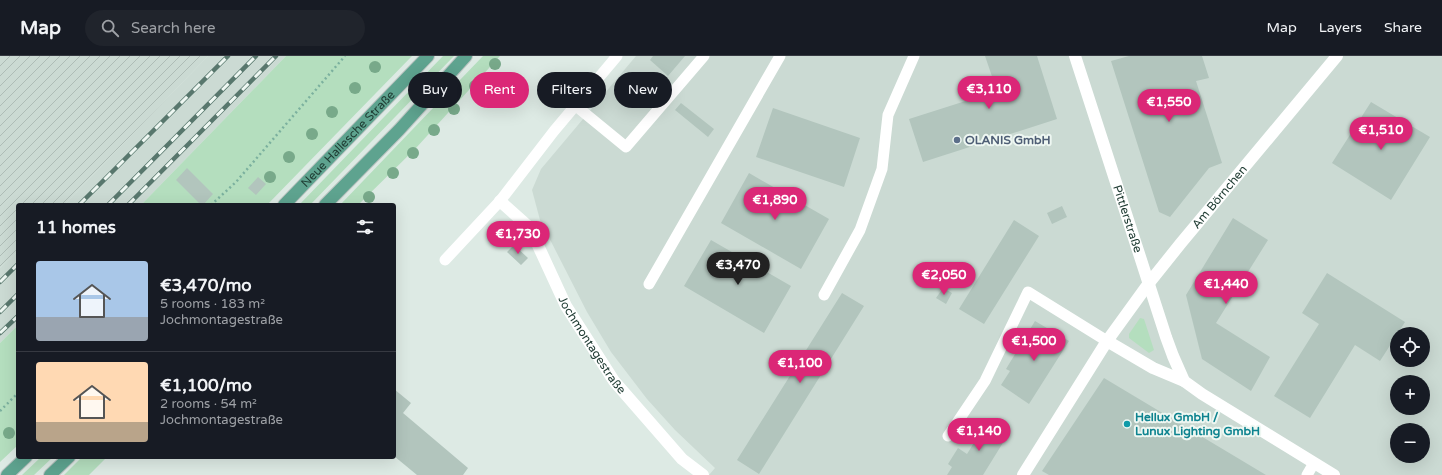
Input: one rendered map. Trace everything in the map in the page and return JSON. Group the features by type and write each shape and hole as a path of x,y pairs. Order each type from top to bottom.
{"main road":[{"name":"Neue Hallesche Straße","path":"286,203 428,56"},
{"path":"327,203 399,130 466,56"},
{"path":"7,475 24,459"},
{"path":"50,475 67,459"}],"street":[{"name":"Pittlerstraße","path":"1075,56 1173,356 1184,381"},
{"name":"Am Börnchen","path":"1022,475 1107,341 1149,283 1337,56"},
{"name":"Jochmontagestraße","path":"500,201 530,228 566,306 614,381 682,459 703,475"},
{"path":"1107,341 1153,368 1184,381 1202,394 1334,475"}],"lane":[{"path":"605,72 618,56"},
{"path":"578,108 626,147 704,56"},
{"path":"649,284 780,56"},
{"path":"824,295 860,230 882,169 888,115 914,56"},
{"path":"445,260 500,201 554,131 574,108"},
{"path":"948,436 984,381 1028,292 1107,341"},
{"path":"1307,475 1314,463"}],"path":[{"path":"213,203 236,182 345,56"},
{"path":"0,411 16,395"}],"shaded area":[{"path":"0,56 208,56 66,203 16,203 16,253 0,268"},
{"path":"208,56 286,56 143,203 66,203"},
{"path":"636,56 1442,56 1442,475 709,475 715,468 675,430 647,399 611,352 587,312 540,220 532,190 541,169 592,108 606,108 606,92 614,82 614,108 672,108 672,72 623,72"},
{"path":"16,253 16,327 0,343 0,268"}],"green space":[{"path":"286,56 412,56 269,203 143,203"},
{"path":"443,56 454,56 439,72 428,72"},
{"path":"483,56 500,56 485,72 470,72 470,89 462,98 462,78"},
{"path":"408,92 408,104 312,203 301,203"},
{"path":"433,108 453,108 416,148 360,203 342,203"},
{"path":"1140,318 1144,319 1154,350 1149,353 1129,338 1129,334"},
{"path":"16,327 16,447 0,462 0,343"},
{"path":"39,459 51,459 34,475 22,475"},
{"path":"80,459 105,459 89,475 64,475"}],"building":[{"path":"653,56 685,56 671,72 664,72 650,60"},
{"path":"985,56 1037,56 1057,119 923,162 909,119 997,91"},
{"path":"1129,56 1202,56 1209,78 1196,81 1222,163 1209,168 1170,217 1159,212 1111,61"},
{"path":"1371,102 1430,137 1391,200 1332,163"},
{"path":"681,103 714,129 708,137 675,110"},
{"path":"773,108 860,138 844,187 756,157"},
{"path":"187,168 213,194 205,203 199,203 176,180"},
{"path":"749,173 829,219 801,269 721,223"},
{"path":"258,177 266,184 256,195 248,188"},
{"path":"1062,206 1067,217 1052,224 1047,213"},
{"path":"1233,218 1268,240 1216,323 1270,357 1251,391 1202,359 1186,295"},
{"path":"1014,220 1039,236 984,324 959,309"},
{"path":"711,240 791,286 764,333 684,286"},
{"path":"514,245 528,258 521,265 507,252"},
{"path":"1327,273 1405,322 1402,327 1390,327 1390,345 1380,361 1355,345 1310,418 1274,396 1319,324 1302,313"},
{"path":"943,288 952,293 946,304 936,298"},
{"path":"842,293 864,306 759,474 737,460"},
{"path":"1035,321 1069,341 1029,404 1001,385 1010,371 1006,369"},
{"name":"Hellux GmbH / Lunux Lighting GmbH","path":"1104,378 1266,475 1049,475 1042,471"},
{"path":"396,391 411,403 403,413 468,468 463,475 417,475 396,458"},
{"path":"988,420 1009,433 983,475 947,475 952,467 948,464 958,448 967,454"}],"railway":[{"path":"81,203 228,56"},
{"path":"110,203 256,56"},
{"path":"130,203 276,56"},
{"path":"0,282 16,266"},
{"path":"0,312 16,296"},
{"path":"0,333 16,318"}],"place":[{"name":"OLANIS GmbH","path":"957,140"},
{"name":"Hellux GmbH / Lunux Lighting GmbH","path":"1127,424"}]}
